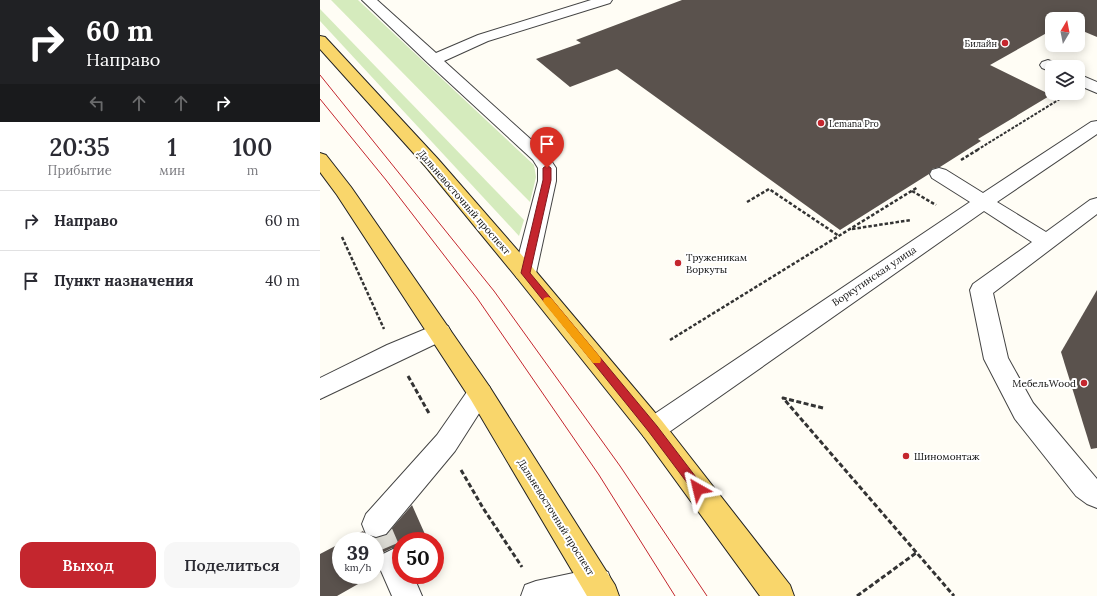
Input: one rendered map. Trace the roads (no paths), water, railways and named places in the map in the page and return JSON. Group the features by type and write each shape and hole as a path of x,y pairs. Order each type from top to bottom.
{"main road":[{"name":"Дальневосточный проспект","path":"320,40 432,163 525,273 653,429 779,596"},
{"name":"Дальневосточный проспект","path":"320,159 344,191 480,393 601,590"}],"street":[{"path":"369,0 540,157 547,168 547,180 525,273"},
{"path":"433,60 483,38 605,0"},
{"path":"1085,82 1097,88"},
{"name":"Воркутинская улица","path":"653,429 983,202 1097,126"},
{"path":"939,174 1046,241"},
{"path":"1097,204 981,290 996,360 1024,411 1086,487 1097,495"},
{"path":"320,390 395,352 440,332"},
{"path":"376,524 446,443 480,393"},
{"path":"402,584 407,596"},
{"path":"538,596 601,590"}],"tunnel":[{"path":"376,524 392,562"}],"tram line":[{"path":"320,75 494,291 620,466 707,596"},
{"path":"320,99 386,180 477,298 599,475 675,596"}],"place":[{"name":"Билайн","path":"1005,43"},
{"name":"Lemana Pro","path":"821,123"},
{"name":"Труженикам Воркуты","path":"678,263"},
{"name":"МебельWood","path":"1084,383"},
{"name":"Шиномонтаж","path":"906,456"}]}
